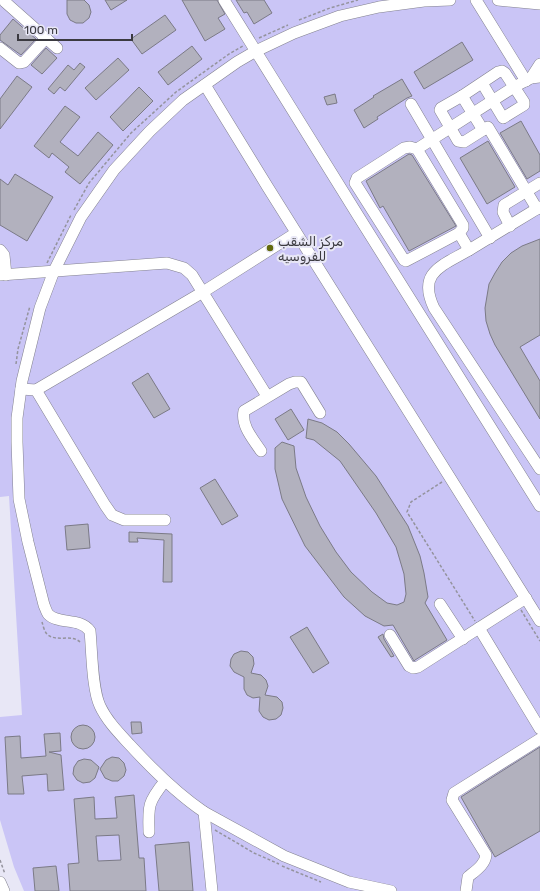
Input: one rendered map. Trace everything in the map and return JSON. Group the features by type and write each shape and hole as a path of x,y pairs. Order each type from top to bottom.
{"street":[{"path":"224,0 540,506"},
{"path":"391,891 349,882 291,859 204,812 188,801 165,781 108,721 100,705 96,692 90,631 84,625 53,618 48,613 44,605 35,573 19,499 17,418 21,389 48,271 81,217 114,170 150,131 183,100 237,62 253,46 340,16 379,7 424,1 450,0"},
{"path":"417,149 536,74 476,0"},
{"path":"498,0 540,4"},
{"path":"4,4 57,48"},
{"path":"0,48 21,63 24,62 46,38"},
{"path":"502,71 505,73 514,88 524,102 524,105 464,142 458,141 440,110 498,72 502,71"},
{"path":"482,83 504,118"},
{"path":"205,85 296,233 540,621"},
{"path":"462,96 538,208 435,271 430,278 428,288 429,298 434,308 540,469"},
{"path":"411,104 490,238"},
{"path":"410,147 417,149 463,225 463,228 459,233 408,261 404,260 355,183 357,178 404,148 410,147"},
{"path":"510,226 503,212 504,205 540,183"},
{"path":"21,389 36,390 203,292 296,233"},
{"path":"459,233 469,250"},
{"path":"0,250 4,255 3,275 167,263 184,268 192,275 267,396"},
{"path":"445,355 460,346"},
{"path":"261,451 245,425 243,417 244,411 267,396 295,382 301,382 320,413"},
{"path":"36,390 112,515 124,520 165,520"},
{"path":"484,416 500,407"},
{"path":"512,461 528,451"},
{"path":"390,635 409,666 413,668 418,667 526,598"},
{"path":"440,604 463,638"},
{"path":"479,628 540,729"},
{"path":"466,891 468,877 480,867 485,860 486,855 452,800 452,795 540,739"},
{"path":"149,832 148,812 150,804 154,794 165,781"},
{"path":"204,812 212,891"},
{"path":"0,882 4,891"}],"path":[{"path":"48,271 67,222 89,183 131,133 176,92 229,54 253,46 280,28 330,8 358,0"},
{"path":"15,370 22,335 32,300"},
{"path":"442,482 411,502 407,512 479,628"},
{"path":"42,620 46,634 53,638 79,641 83,645"},
{"path":"206,824 254,854 299,874 325,883"}],"shaded area":[{"name":"مركز الشقب للفروسيه","path":"0,0 540,0 540,891 24,891 14,867 0,820 0,717 22,715 9,496 0,497"}],"building":[{"path":"67,0 84,0 89,5 91,12 89,18 83,23 76,23 70,20 67,14"},
{"path":"105,0 127,0 111,10"},
{"path":"182,0 217,0 225,14 218,18 225,29 205,41"},
{"path":"236,0 264,0 272,13 254,24 247,12 244,13"},
{"path":"165,15 176,30 142,54 131,39"},
{"path":"13,19 36,39 21,55 0,40 0,35"},
{"path":"462,42 473,60 424,89 414,72"},
{"path":"192,46 202,59 168,85 158,72"},
{"path":"46,48 57,58 42,74 31,65"},
{"path":"118,58 129,70 96,100 85,88"},
{"path":"80,63 85,67 65,91 60,87 54,94 48,89 68,65 74,70"},
{"path":"17,76 32,87 0,129 0,99"},
{"path":"402,79 412,96 377,117 378,119 364,128 354,110 374,97 373,96"},
{"path":"139,87 153,101 123,131 110,117"},
{"path":"335,94 337,103 327,105 324,97"},
{"path":"65,106 80,117 60,142 78,156 98,132 113,145 80,184 65,172 69,167 52,153 49,158 34,146"},
{"path":"521,121 540,155 540,171 527,179 500,133"},
{"path":"488,141 515,187 487,204 460,158"},
{"path":"409,154 412,155 456,226 409,251 383,206 380,208 366,181"},
{"path":"15,174 53,197 27,241 0,225 0,179 8,185"},
{"path":"540,239 540,335 520,347 540,381 540,419 495,345 486,321 485,308 489,284 502,262 511,253 522,246"},
{"path":"148,373 170,409 154,418 132,383"},
{"path":"291,409 304,430 288,440 275,419"},
{"path":"308,419 322,423 337,432 349,444 376,476 408,526 420,556 424,573 428,597 425,603 447,640 414,661 393,625 384,626 365,616 344,597 305,546 282,499 275,469 275,448 282,442 294,446 296,468 306,497 320,526 336,552 351,572 372,592 387,603 397,605 404,602 406,594 404,574 396,547 376,513 340,461 314,440 306,438"},
{"path":"215,479 238,516 222,525 200,488"},
{"path":"88,524 90,548 67,550 65,526"},
{"path":"129,532 172,534 172,582 163,582 164,540 137,538 138,542 129,542"},
{"path":"307,627 329,663 313,673 290,637"},
{"path":"383,634 384,639 394,656 391,657 378,637"},
{"path":"241,651 248,652 253,657 254,664 251,673 261,675 266,680 268,686 265,695 277,697 282,702 283,708 281,715 276,719 269,720 263,717 259,711 260,697 253,698 247,695 244,689 244,677 234,672 230,666 231,659 234,654"},
{"path":"131,722 141,722 142,733 132,734"},
{"path":"83,725 88,726 94,732 94,742 88,748 83,749 78,748 72,742 71,737 72,732 78,726"},
{"path":"60,733 61,751 49,752 61,755 64,790 48,791 47,774 22,776 24,794 8,794 5,737 20,736 21,758 46,756 44,734"},
{"path":"540,747 540,831 495,857 461,797"},
{"path":"112,757 119,758 124,763 126,770 124,776 118,781 112,781 105,778 100,769 106,760"},
{"path":"84,759 91,760 99,767 95,778 90,782 83,783 77,780 73,774 74,767 78,761"},
{"path":"134,795 139,858 144,858 146,891 70,891 68,864 79,863 74,799 94,797 95,819 117,818 115,797","holes":["119,835 121,860 98,861 96,836"]},
{"path":"189,842 193,891 159,891 155,845"},
{"path":"56,866 59,891 35,891 33,868"}],"place":[{"name":"مركز الشقب للفروسيه","path":"270,248"}]}
